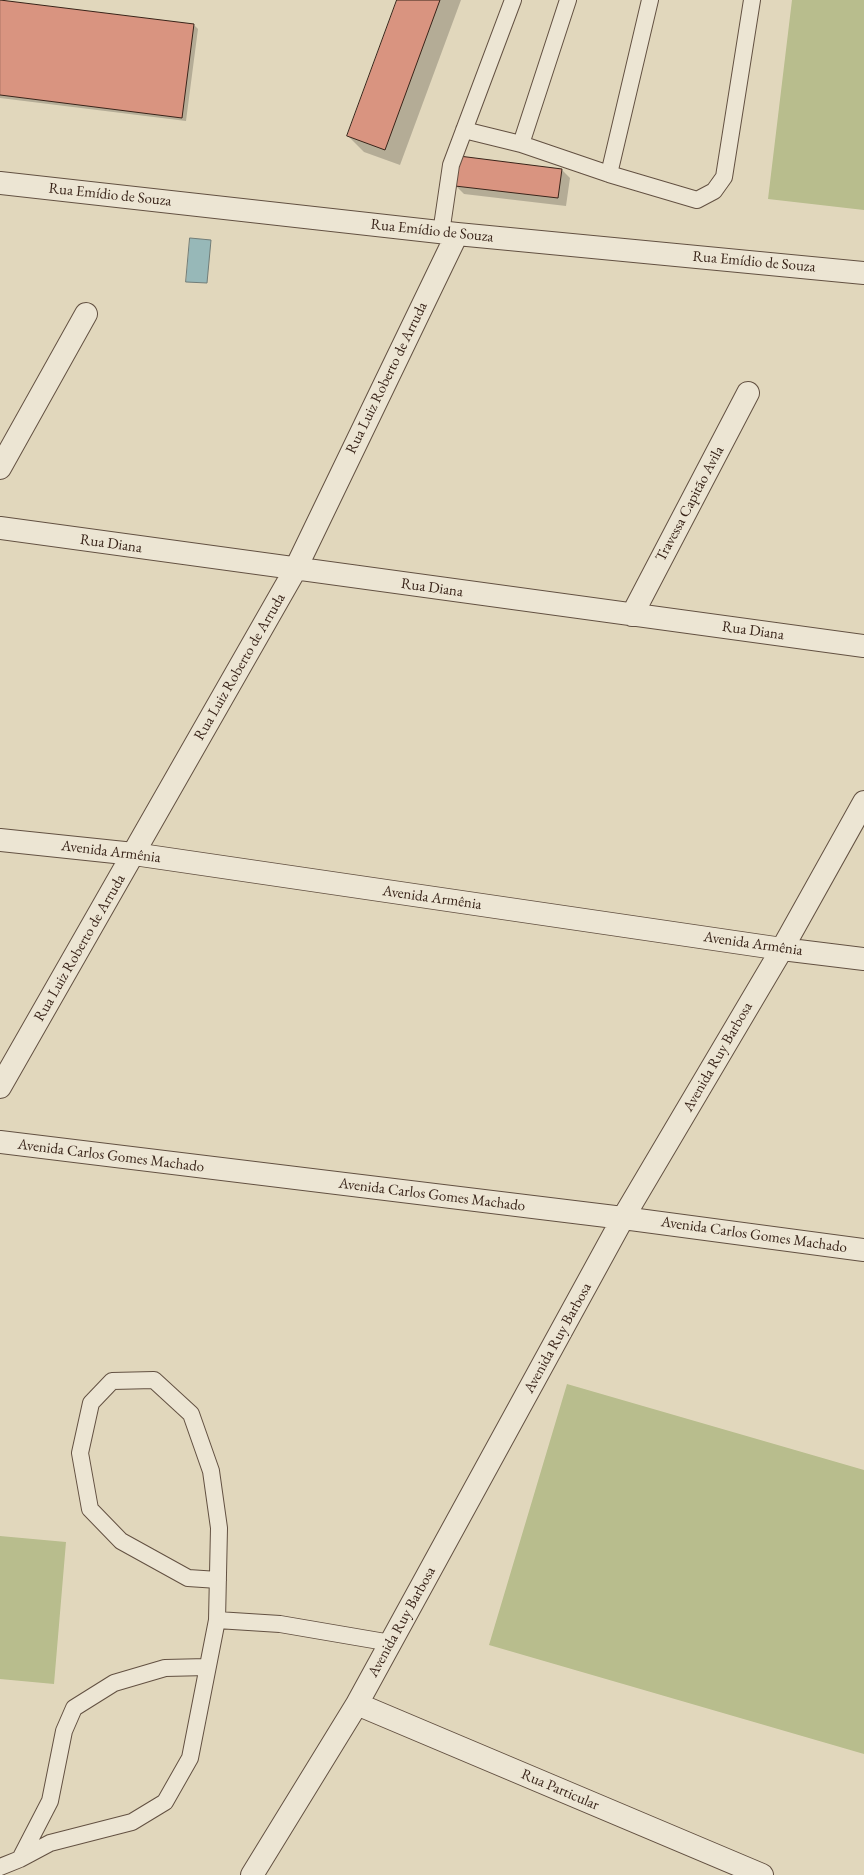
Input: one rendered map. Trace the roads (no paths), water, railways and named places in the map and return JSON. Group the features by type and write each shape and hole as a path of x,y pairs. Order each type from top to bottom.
{"street":[{"name":"Rua Emídio de Souza","path":"0,183 449,234 864,272"},
{"name":"Rua Luiz Roberto de Arruda","path":"0,1086 295,570 449,234"},
{"path":"0,468 86,314"},
{"name":"Travessa Capitão Avila","path":"632,615 748,393"},
{"name":"Rua Diana","path":"0,528 295,570 864,646"},
{"name":"Avenida Ruy Barbosa","path":"252,1875 357,1704 624,1218 782,949 864,802"},
{"name":"Avenida Armênia","path":"0,840 134,854 782,949 864,959"},
{"name":"Avenida Carlos Gomes Machado","path":"0,1142 624,1218 864,1250"},
{"name":"Rua Particular","path":"357,1704 762,1875"}],"lane":[{"path":"449,234 451,165 513,0"},
{"path":"521,144 568,0"},
{"path":"609,174 650,0"},
{"path":"464,130 521,144 609,174 697,200 714,191 724,177 752,0"},
{"path":"0,1867 20,1859 50,1843 132,1822 165,1802 190,1758 217,1620 218,1580 219,1528 211,1471 191,1414 154,1380 112,1381 91,1403 80,1453 90,1509 121,1541 188,1578 218,1580"},
{"path":"217,1620 280,1624 391,1643"},
{"path":"20,1859 50,1801 64,1731 74,1708 114,1683 165,1668 207,1668"}],"water":[{"path":"190,238 211,240 207,283 186,282"}]}
